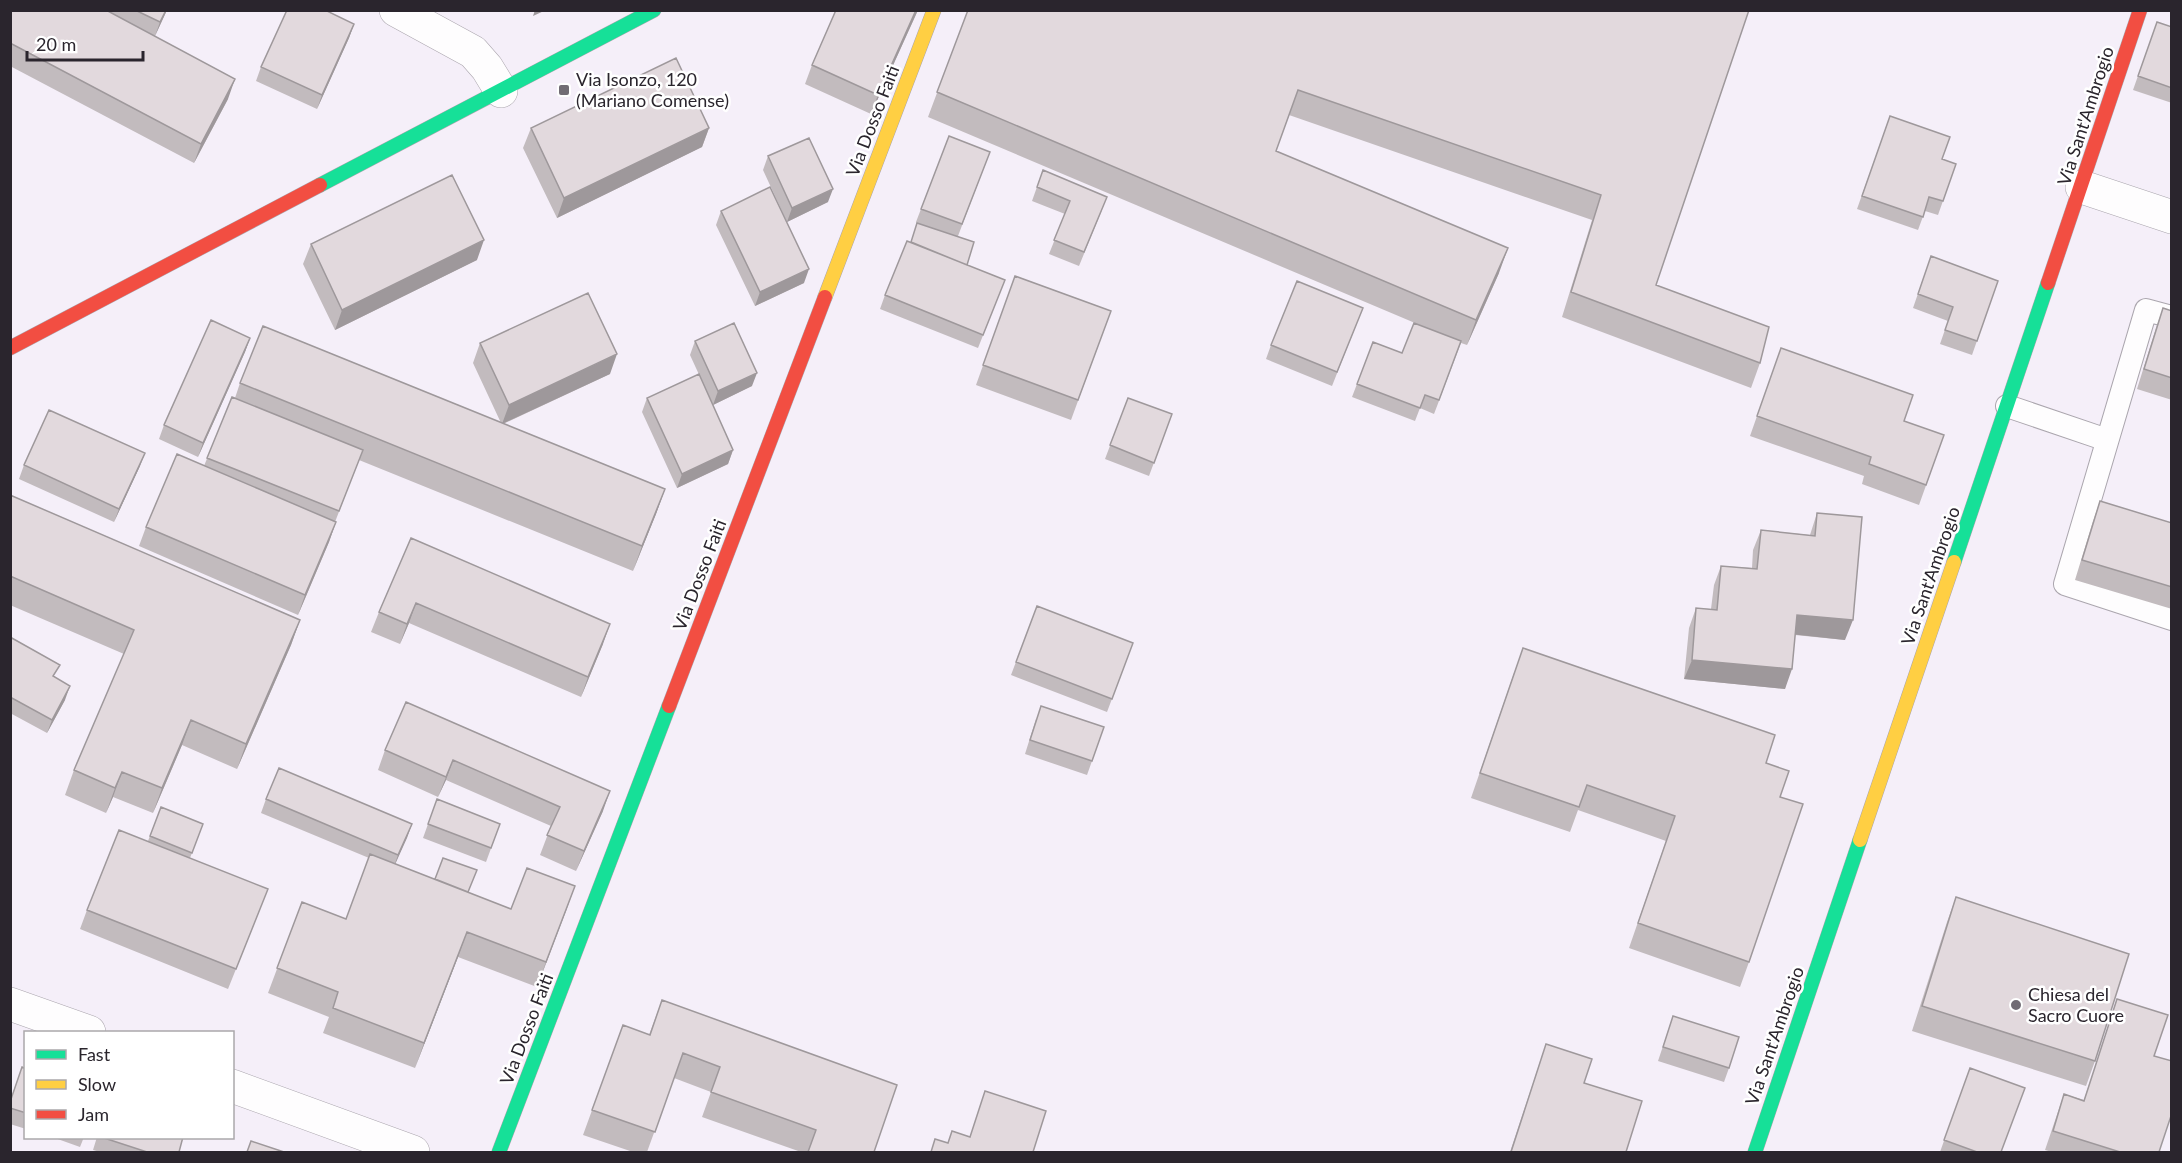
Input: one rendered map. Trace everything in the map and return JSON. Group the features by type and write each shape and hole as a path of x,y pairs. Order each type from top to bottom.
{"street":[{"path":"396,10 473,52 487,68 501,91"},
{"path":"10,348 654,10"},
{"name":"Via Dosso Faiti","path":"500,1152 934,10"},
{"name":"Via Sant'Ambrogio","path":"1755,1152 2140,10"},
{"path":"2082,187 2172,217"},
{"path":"10,1004 86,1031"},
{"path":"234,1087 413,1152"}],"lane":[{"path":"2172,317 2146,310 2065,584 2172,619"},
{"path":"2007,406 2107,440"}],"building":[{"path":"10,10 106,10 235,79 201,144 10,43"},
{"path":"135,10 166,10 160,22"},
{"path":"287,10 325,10 354,24 322,95 261,67"},
{"path":"836,10 916,10 878,95 812,65"},
{"path":"968,10 1749,10 1656,285 1769,327 1760,363 1571,292 1601,195 1298,90 1276,151 1508,248 1476,320 937,92"},
{"path":"2157,22 2172,27 2172,88 2138,76"},
{"path":"676,58 709,128 564,198 531,128"},
{"path":"1890,116 1950,137 1942,159 1956,164 1943,201 1929,197 1923,217 1862,196"},
{"path":"949,136 990,152 962,224 921,209"},
{"path":"809,138 833,189 792,208 768,156"},
{"path":"1043,170 1107,197 1084,252 1054,240 1070,201 1037,187"},
{"path":"452,175 484,240 342,310 311,244"},
{"path":"770,187 809,269 760,292 721,211"},
{"path":"917,223 974,242 967,265 911,242"},
{"path":"907,241 1005,280 983,335 885,295"},
{"path":"1931,256 1998,281 1977,341 1945,330 1953,307 1918,294"},
{"path":"1015,276 1111,311 1078,400 983,365"},
{"path":"1297,281 1363,308 1337,372 1271,345"},
{"path":"588,293 617,354 509,405 480,343"},
{"path":"2163,308 2172,311 2172,378 2144,369"},
{"path":"211,320 250,338 203,443 164,425"},
{"path":"734,323 757,373 718,391 695,341"},
{"path":"1414,323 1461,341 1439,400 1425,395 1420,408 1357,384 1373,342 1402,353"},
{"path":"263,326 665,489 642,546 240,383"},
{"path":"1781,348 1913,395 1904,421 1944,435 1926,485 1869,464 1871,457 1757,416"},
{"path":"699,374 733,450 682,474 647,398"},
{"path":"232,397 363,450 339,511 207,458"},
{"path":"1128,398 1172,414 1154,463 1110,445"},
{"path":"49,410 145,453 119,509 24,465"},
{"path":"177,454 336,522 305,595 146,527"},
{"path":"10,495 300,620 246,744 191,720 162,788 122,772 115,788 74,770 134,630 10,576"},
{"path":"2100,501 2172,523 2172,587 2082,560"},
{"path":"1817,513 1862,517 1853,620 1797,615 1792,669 1692,660 1696,608 1717,610 1721,566 1757,569 1761,530 1815,536"},
{"path":"411,538 610,624 588,677 416,603 407,624 379,612"},
{"path":"1037,606 1133,643 1112,699 1016,662"},
{"path":"10,637 60,665 53,676 70,686 52,720 10,697"},
{"path":"1523,648 1775,735 1766,763 1789,771 1780,797 1803,804 1749,962 1638,923 1675,816 1587,785 1579,807 1480,773"},
{"path":"406,702 610,791 584,851 547,835 560,807 453,760 446,777 385,750"},
{"path":"1041,706 1104,727 1092,761 1030,740"},
{"path":"279,768 412,824 398,855 266,799"},
{"path":"437,799 500,824 491,848 428,824"},
{"path":"161,807 203,824 192,853 150,836"},
{"path":"119,830 268,889 236,969 87,910"},
{"path":"370,854 511,909 527,868 575,886 546,962 467,932 424,1043 333,1008 338,992 277,968 302,902 346,919"},
{"path":"443,858 477,870 468,892 435,879"},
{"name":"Chiesa del Sacro Cuore","path":"1956,897 2129,954 2095,1061 1922,1006"},
{"path":"2117,999 2168,1015 2154,1056 2172,1061 2172,1113 2159,1152 2120,1152 2053,1131 2064,1094 2084,1101"},
{"path":"662,1000 897,1085 874,1152 808,1152 816,1130 711,1092 720,1067 683,1053 655,1132 592,1110 623,1025 650,1035"},
{"path":"1673,1016 1739,1037 1729,1068 1663,1047"},
{"path":"1546,1044 1592,1059 1584,1083 1642,1101 1626,1152 1511,1152"},
{"path":"22,1067 24,1068 24,1112 10,1108"},
{"path":"1970,1068 2025,1088 2001,1152 1977,1152 1944,1140"},
{"path":"985,1091 1046,1111 1033,1152 931,1152 935,1139 948,1143 952,1131 970,1137"},
{"path":"107,1139 182,1139 179,1152 147,1152"},
{"path":"251,1141 284,1152 247,1152"}],"traffic: fast":[{"path":"320,185 654,10"},
{"path":"1954,562 2048,283"},
{"path":"499,1152 669,706"},
{"path":"1755,1152 1860,840"}],"traffic: slow":[{"path":"825,297 934,10"},
{"path":"1860,840 1954,562"}],"traffic: jam":[{"path":"2048,283 2140,10"},
{"path":"10,348 320,185"},
{"path":"669,706 825,297"}],"place":[{"name":"Via Isonzo, 120 (Mariano Comense)","path":"564,90"},
{"name":"Chiesa del Sacro Cuore","path":"2016,1005"}]}
